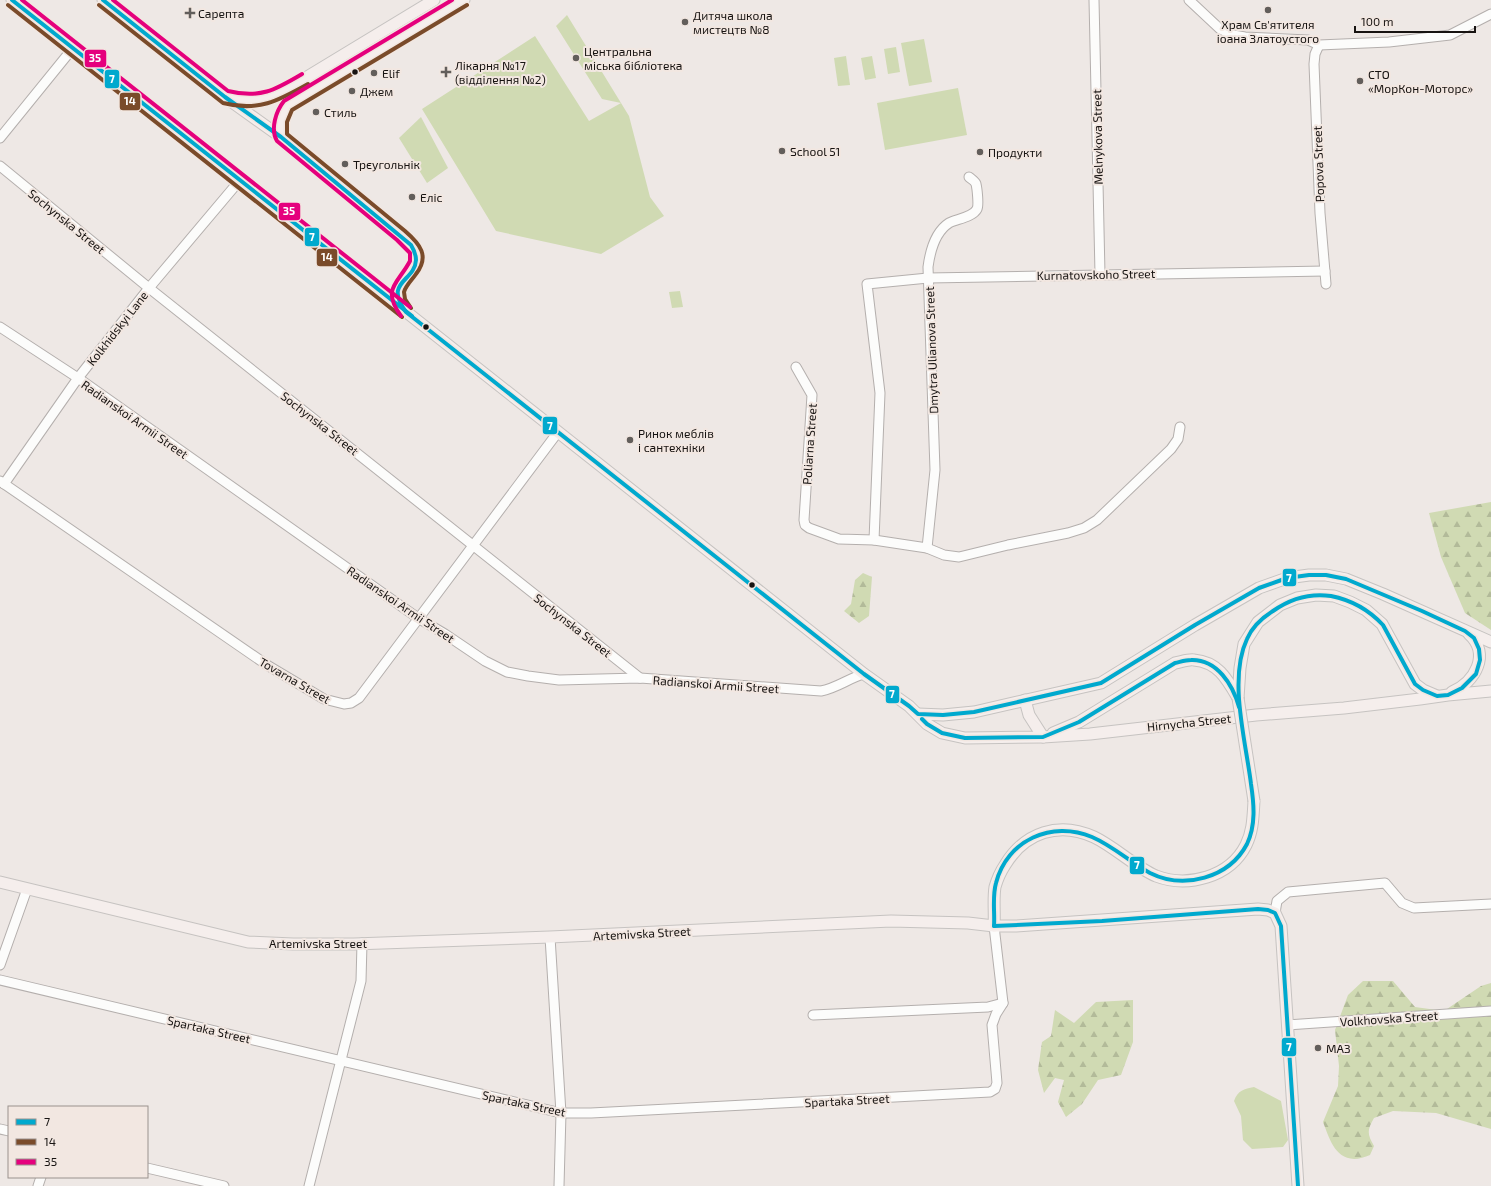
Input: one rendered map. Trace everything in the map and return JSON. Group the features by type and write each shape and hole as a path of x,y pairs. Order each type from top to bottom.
{"main road":[{"name":"Hirnycha Street","path":"12,0 864,674 909,706 927,724 942,733 965,738 1043,737 1090,734 1256,715 1344,708 1442,695 1491,691"},
{"path":"102,0 225,97 282,137 411,245 415,250 417,258 415,266 401,284 387,289 374,287"},
{"path":"225,97 240,101 255,102 279,94 434,0"},
{"path":"282,137 280,121 288,106 464,0"},
{"path":"279,94 279,103 282,106 288,106"},
{"name":"Hirnycha Street","path":"401,284 397,297 406,312"},
{"path":"918,714 943,715 974,712 1101,683 1233,602 1259,588 1288,578 1309,575 1326,575 1346,579 1491,642"},
{"path":"994,926 995,886 1002,870 1017,849 1032,836 1046,831 1069,830 1082,832 1095,838 1156,876 1172,880 1207,878 1222,871 1235,861 1246,846 1252,829 1254,801 1238,698 1240,668 1244,644 1258,622 1280,605 1297,598 1316,595 1334,596 1366,610 1382,624 1415,684 1423,690 1442,695 1462,688 1476,674 1480,660 1479,649 1474,638 1465,631"},
{"path":"1025,700 1029,715 1043,737 1080,722 1175,663 1194,660 1213,665 1226,678 1238,698"},
{"name":"Artemivska Street","path":"0,882 248,942 293,944 550,937 891,921 968,923 994,926 1102,921 1258,909 1268,910 1275,913"},
{"path":"1275,913 1281,926 1298,1186"}],"street":[{"name":"Melnykova Street","path":"1094,0 1100,274"},
{"path":"1189,0 1220,29 1233,35 1308,40 1319,45 1389,42 1450,35 1491,14"},
{"name":"Popova Street","path":"1319,45 1315,54 1314,64 1320,213 1326,284"},
{"path":"0,138 73,48"},
{"name":"Sochynska Street","path":"0,166 149,288 640,678"},
{"name":"Dmytra Ulianova Street","path":"927,548 935,470 928,278 929,259 933,243 949,224 977,209 978,202 976,184 969,177"},
{"name":"Kolkhidskyi Lane","path":"2,482 78,378 149,288 240,180"},
{"name":"Kurnatovskoho Street","path":"874,540 880,394 867,284 928,278 1325,271"},
{"name":"Radianskoi Armii Street","path":"0,327 78,378 418,618 445,634 485,662 507,672 559,680 640,678 821,691 833,688 855,676 864,674"},
{"name":"Poliarna Street","path":"796,367 812,396 804,520 805,525 809,528 839,539 874,540"},
{"path":"874,540 927,548 944,556 958,557 1068,533 1084,528 1097,520 1171,449 1178,439 1180,427"},
{"name":"Tovarna Street","path":"2,482 267,665 324,699 344,704 351,703 358,698 558,432"},
{"path":"1275,913 1277,901 1288,892 1385,883 1402,903 1414,908 1491,904"},
{"path":"0,965 27,889"},
{"path":"813,1015 988,1007 1004,1003 994,926"},
{"path":"550,937 561,1113 559,1186"},
{"path":"309,1186 361,981 362,943"},
{"name":"Spartaka Street","path":"0,980 561,1113 591,1113 990,1092 995,1089 997,1083 992,1025 996,1014 1004,1003"},
{"name":"Volkhovska Street","path":"1287,1025 1491,1011"},
{"path":"148,1168 224,1186"}],"green space":[{"path":"567,15 629,116 650,197 664,216 601,254 496,231 422,109 535,36 589,121 621,103 602,99 556,26"},
{"path":"924,39 932,82 909,86 901,43"},
{"path":"896,47 900,72 888,74 884,49"},
{"path":"846,56 850,85 838,86 834,58"},
{"path":"872,56 876,78 865,80 861,58"},
{"path":"958,88 967,135 885,150 877,103"},
{"path":"421,117 448,168 427,183 399,138"},
{"path":"680,291 683,307 672,308 669,292"},
{"path":"1491,502 1491,630 1465,613 1441,557 1429,513"},
{"path":"863,573 872,577 869,616 859,623 844,611 851,604 855,580"},
{"path":"1363,981 1393,981 1415,1007 1444,1011 1481,986 1491,983 1491,1129 1436,1113 1393,1111 1374,1118 1369,1129 1369,1135 1374,1146 1370,1155 1354,1159 1347,1158 1337,1151 1330,1140 1323,1122 1338,1086 1339,1066 1335,1030 1348,995"},
{"path":"1133,1000 1133,1042 1121,1075 1098,1080 1082,1104 1066,1117 1058,1102 1064,1080 1055,1078 1044,1093 1038,1070 1042,1042 1051,1036 1055,1010 1074,1023 1096,1002"},
{"path":"1254,1087 1281,1101 1288,1140 1283,1147 1252,1149 1243,1140 1241,1116 1234,1101 1237,1094 1247,1088"}],"transit line":[{"name":"7","path":"12,0 412,316"},
{"name":"35","path":"22,0 410,307"},
{"name":"7","path":"103,0 225,97 281,137 411,245 414,250 416,260 411,273 399,288 398,294 400,302 406,312 864,674 918,714 943,715 974,712 1101,683 1195,625 1259,588 1287,578 1309,575 1326,575 1346,579 1422,611 1465,631 1474,638 1479,649 1480,660 1476,674 1462,688 1448,695 1437,696 1423,690 1415,684 1383,625 1359,606 1346,600 1323,595 1308,596 1286,603 1258,623 1249,635 1242,655 1239,673 1240,711 1249,767 1254,814 1250,837 1239,856 1217,873 1204,878 1177,880 1163,878 1150,873 1092,837 1077,832 1062,831 1047,833 1033,838 1021,845 1010,855 1002,868 995,888 994,926"},
{"name":"35","path":"113,0 228,91 249,94 267,92 284,85 302,74"},
{"name":"35","path":"401,316 395,307 392,299 392,292 410,261 410,253 397,240 277,141 274,126 276,115 284,101 452,0"},
{"name":"14","path":"8,5 402,317"},
{"name":"14","path":"99,5 223,103 247,106 267,103 277,100 308,84"},
{"name":"14","path":"411,308 405,299 404,292 420,268 422,262 423,256 419,246 405,231 287,134 287,122 292,110 467,5"},
{"name":"7","path":"922,719 927,724 942,733 965,738 1043,737 1079,722 1175,663 1191,660 1209,664 1216,669 1233,690 1239,707"},
{"name":"7","path":"994,926 1102,921 1258,909 1268,910 1275,913 1281,926 1298,1186"}],"place":[{"name":"Храм Св'ятителя іоана Златоустого","path":"1268,10"},
{"name":"Сарепта","path":"190,13"},
{"name":"Дитяча школа мистецтв №8","path":"685,22"},
{"name":"Центральна міська бібліотека","path":"576,58"},
{"name":"Лікарня №17 (відділення №2)","path":"446,72"},
{"name":"Elif","path":"374,73"},
{"name":"СТО «МорКон-Моторс»","path":"1360,81"},
{"name":"Джем","path":"352,91"},
{"name":"Стиль","path":"316,112"},
{"name":"School 51","path":"782,151"},
{"name":"Продукти","path":"980,152"},
{"name":"Трєугольнік","path":"345,164"},
{"name":"Еліс","path":"412,197"},
{"name":"Ринок меблів і сантехніки","path":"630,440"},
{"name":"МАЗ","path":"1318,1048"}]}
